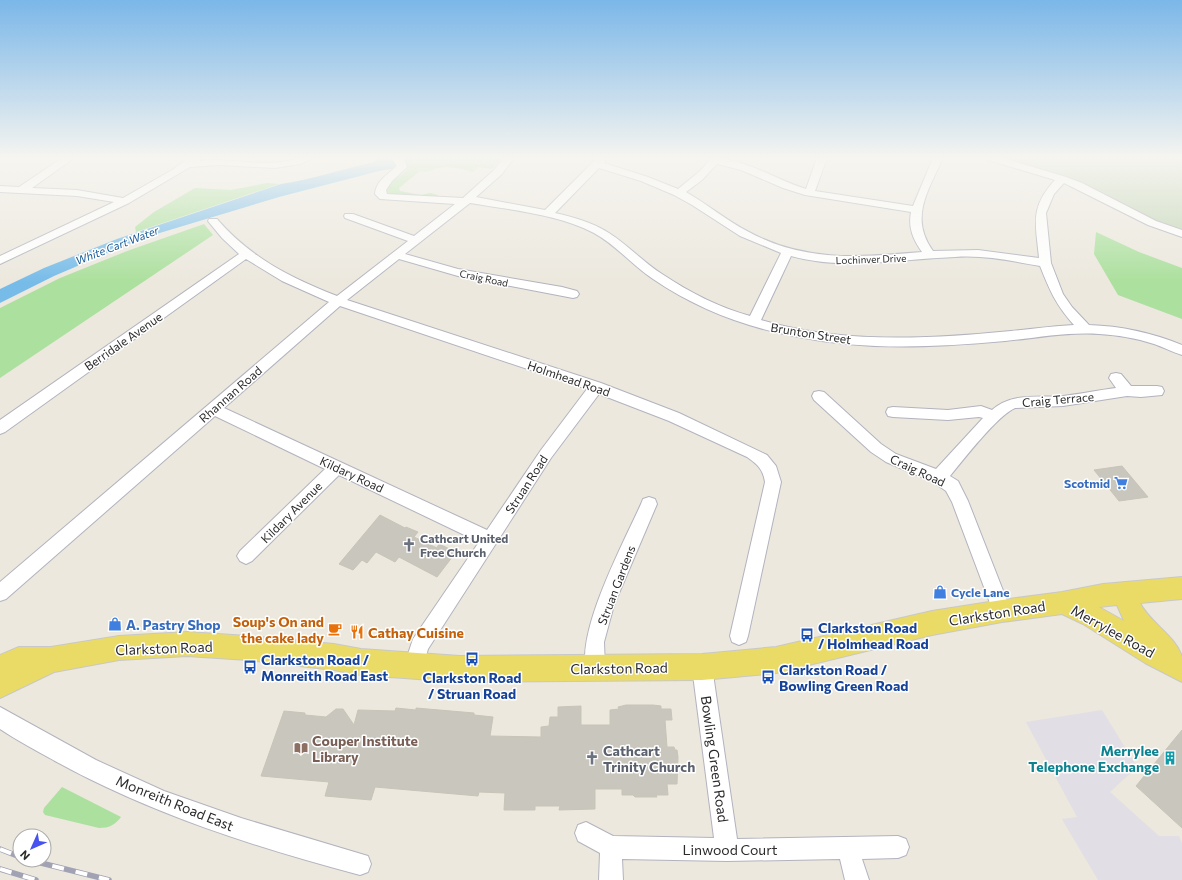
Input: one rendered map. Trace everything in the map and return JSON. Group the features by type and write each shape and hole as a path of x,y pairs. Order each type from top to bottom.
{"main road":[{"name":"Clarkston Road","path":"0,668 19,660 50,660 119,648 187,644 248,648 334,657 361,662 460,669 702,667 776,660 932,623 1002,611 1113,594 1182,588"},
{"name":"Merrylee Road","path":"1113,594 1134,616 1175,665"},
{"name":"Merrylee Road","path":"1062,603 1088,614 1175,665"},
{"name":"Clarkston Road","path":"0,685 50,660"}],"street":[{"path":"119,199 125,200"},
{"name":"Brunton Street","path":"440,199 466,200 547,214 597,231 616,243 656,275 708,305 753,322 782,330 818,336 885,342 967,339 1085,328 1132,334 1159,341 1182,350"},
{"path":"547,214 562,199"},
{"name":"Lochinver Drive","path":"688,199 748,236 787,252 817,258 842,261 975,253 1046,263"},
{"path":"848,199 917,210"},
{"path":"921,199 917,210 916,221 918,237 930,255"},
{"path":"1047,199 1041,213 1046,263 1057,294 1068,310 1085,328"},
{"path":"1105,199 1152,223 1182,234"},
{"path":"0,260 125,200"},
{"name":"Rhannan Road","path":"0,593 338,301 466,200"},
{"path":"349,216 416,240"},
{"name":"Holmhead Road","path":"213,221 228,239 246,254 274,273 303,287 338,301 596,387 652,408 752,453 762,459 768,466 773,482 761,545 739,636"},
{"path":"753,322 787,252"},
{"name":"Berridale Avenue","path":"0,428 246,254"},
{"name":"Craig Road","path":"397,255 420,263 485,279 573,294"},
{"path":"1116,378 1127,391"},
{"name":"Struan Road","path":"414,666 420,645 546,454 596,387"},
{"name":"Craig Terrace","path":"940,477 993,417 1004,407 1014,403 1064,401 1127,391 1141,392 1157,390"},
{"name":"Craig Road","path":"819,396 876,448 891,458 940,477 952,486 960,501 1002,611"},
{"name":"Kildary Road","path":"213,409 490,539"},
{"path":"893,412 948,415 981,411 993,417"},
{"name":"Kildary Avenue","path":"246,556 337,467"},
{"name":"Struan Gardens","path":"595,669 595,642 605,605 649,504"},
{"name":"Bowling Green Road","path":"702,667 727,850"},
{"name":"Monreith Road East","path":"0,717 71,759 142,792 238,829 302,849 360,864"},
{"name":"Linwood Court","path":"586,833 611,847 727,850 898,847"},
{"path":"611,847 611,880"},
{"path":"848,848 857,880"}],"shaded area":[{"path":"1102,710 1137,767 1110,792 1159,836 1179,836 1182,843 1182,880 1098,880 1062,819 1077,817 1026,722"}],"green space":[{"path":"176,199 234,199 136,232 135,227 154,212"},
{"path":"1112,199 1182,199 1182,231 1147,218"},
{"path":"204,224 213,235 0,378 0,308 60,278 127,251"},
{"path":"1096,232 1139,252 1182,268 1182,319 1118,295 1094,254"},
{"path":"62,787 121,817 112,826 99,828 45,815 43,812 44,808"}],"water":[{"name":"White Cart Water","path":"236,199 272,199 143,238 54,276 0,303 0,289 44,268 117,239"}],"building":[{"name":"Scotmid","path":"1122,466 1148,497 1119,501 1094,470"},
{"name":"Cathcart United Free Church","path":"380,515 405,528 406,527 418,532 414,537 437,548 439,544 456,552 437,577 399,557 395,562 376,552 367,563 362,560 353,570 339,564"},
{"path":"626,705 653,705 661,706 661,709 671,709 672,720 665,720 667,747 674,747 675,750 677,750 678,757 677,784 667,784 668,795 656,795 657,797 635,797 633,795 622,795 622,789 595,789 595,809 559,810 560,806 535,806 535,810 504,810 505,793 479,792 478,796 375,787 371,800 325,796 329,782 261,776 284,711 326,717 336,709 343,709 354,725 358,710 395,711 396,708 416,710 416,708 474,713 474,715 493,717 490,736 541,737 541,727 549,726 550,717 558,717 558,707 581,706 581,725 610,725 610,710 619,709 618,707"},
{"name":"Merrylee Telephone Exchange","path":"1182,730 1182,828 1136,786"}],"railway":[{"path":"0,849 12,854"},
{"path":"52,866 109,880"},
{"path":"0,869 36,880"}],"place":[{"name":"Scotmid","path":"1121,483"},
{"name":"Cathcart United Free Church","path":"409,545"},
{"name":"Cycle Lane","path":"940,592"},
{"name":"A. Pastry Shop","path":"115,624"},
{"name":"Soup's On and the cake lady","path":"335,629"},
{"name":"Cathay Cuisine","path":"357,632"},
{"name":"Clarkston Road / Holmhead Road","path":"807,635"},
{"name":"Clarkston Road / Struan Road","path":"472,659"},
{"name":"Clarkston Road / Monreith Road East","path":"250,667"},
{"name":"Clarkston Road / Bowling Green Road","path":"768,677"},
{"name":"Couper Institute Library","path":"301,748"},
{"name":"Cathcart Trinity Church","path":"592,758"},
{"name":"Merrylee Telephone Exchange","path":"1170,758"}]}
